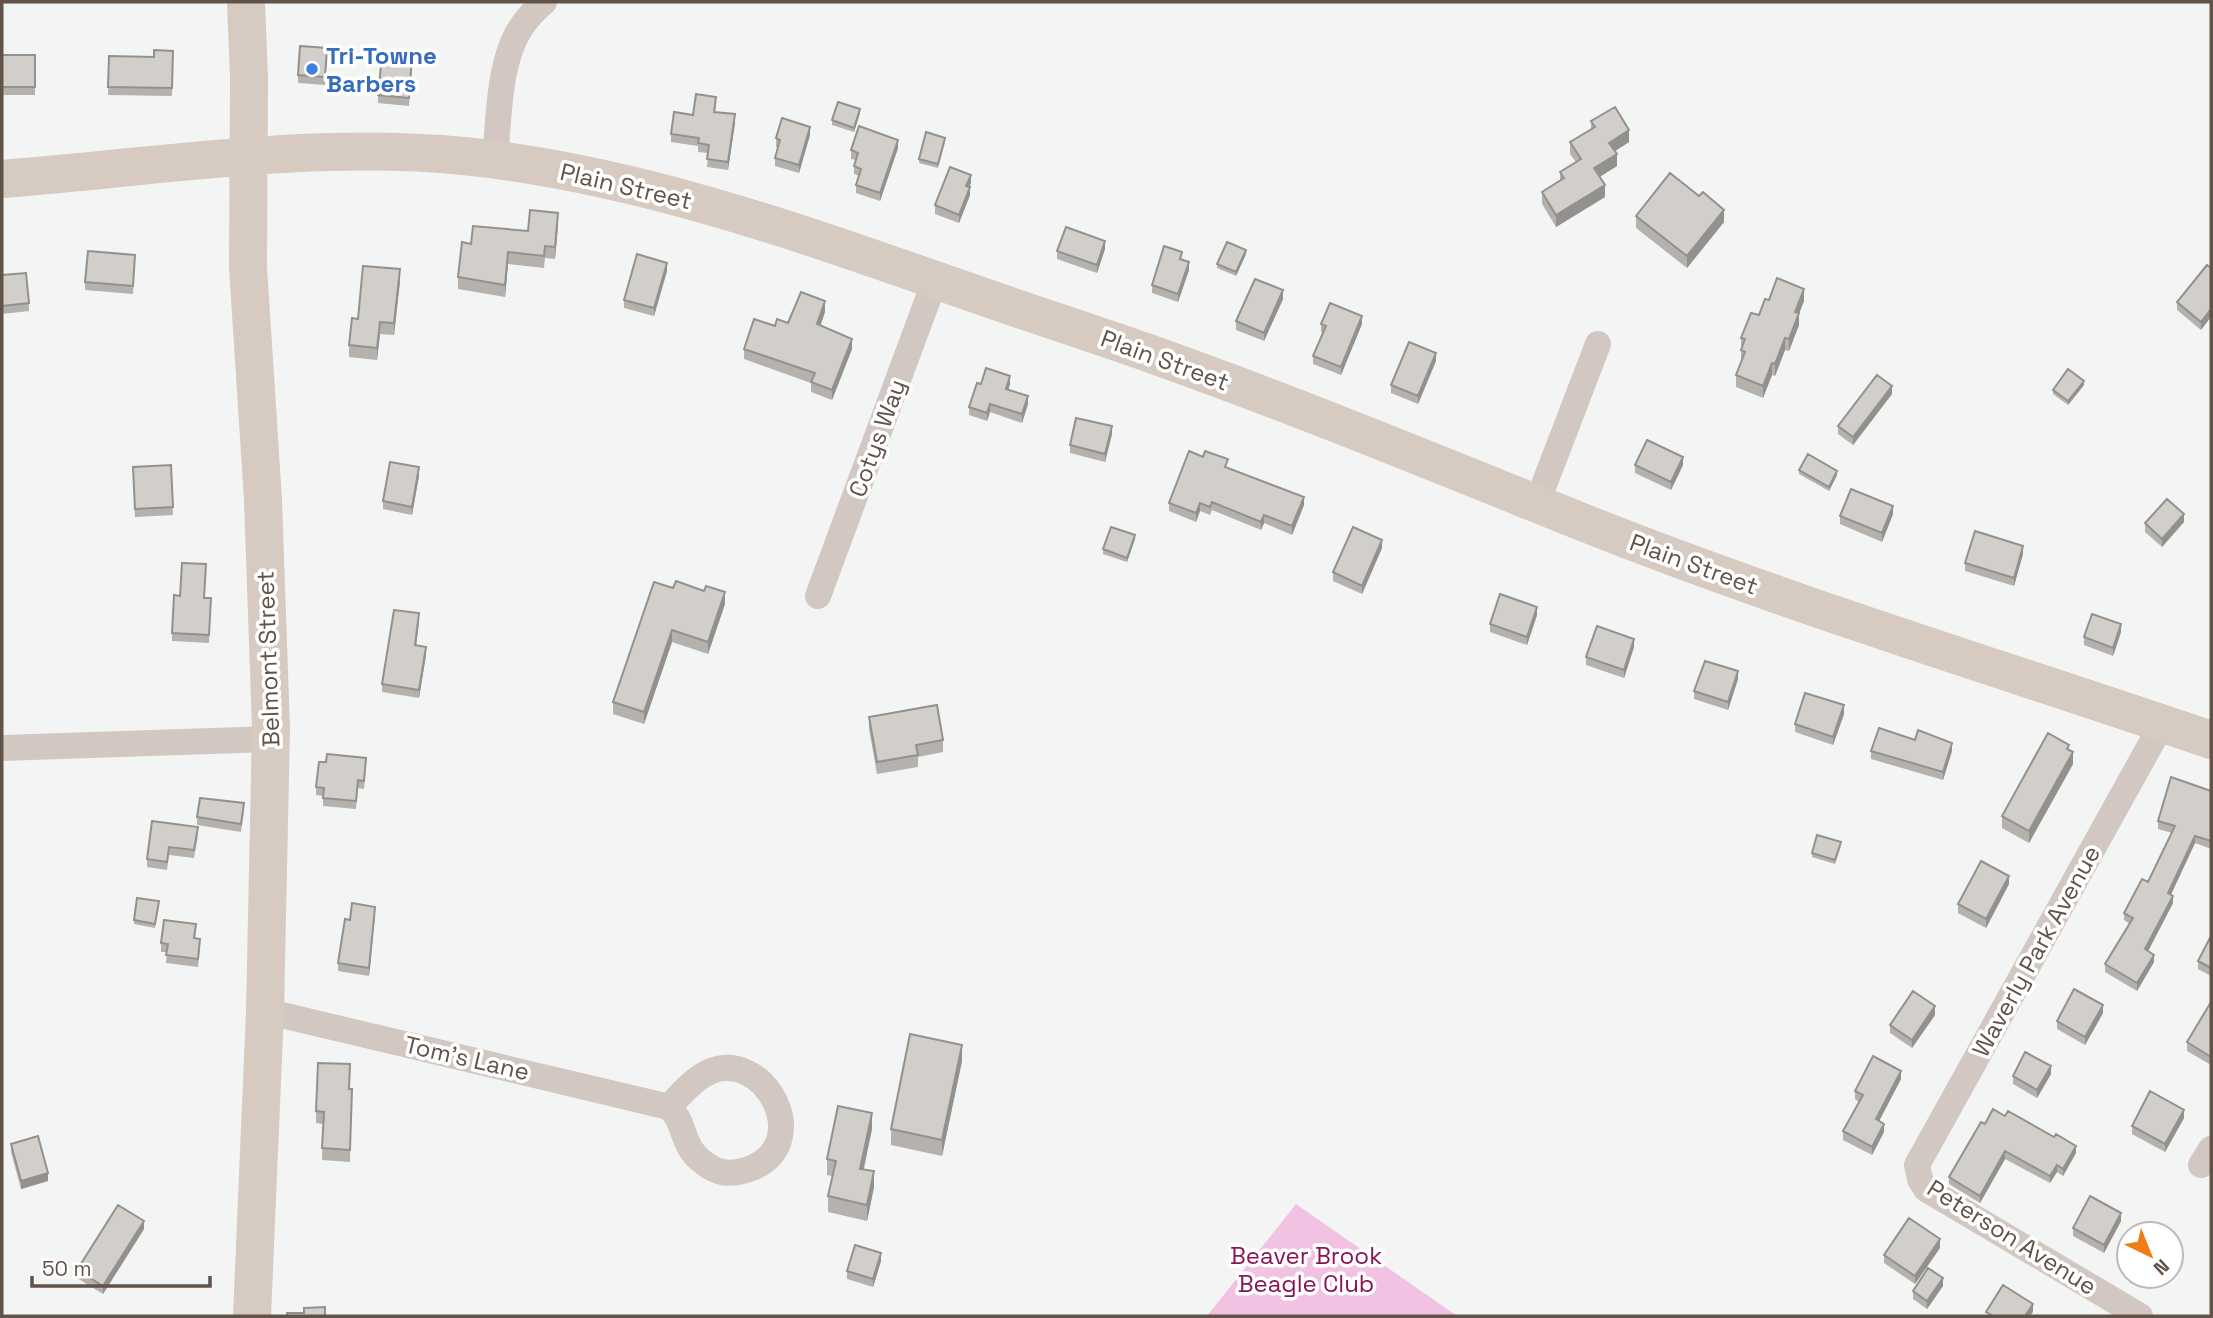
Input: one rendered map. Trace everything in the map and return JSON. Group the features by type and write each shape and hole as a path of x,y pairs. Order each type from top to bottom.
{"main road":[{"name":"Belmont Street","path":"246,2 248,267 262,474 271,739 265,1011 252,1316"},
{"name":"Plain Street","path":"2,179 248,155 386,152 495,160 586,176 709,205 802,233 1200,372 1749,585 2211,740"}],"street":[{"path":"495,160 501,91 510,51 520,28 544,2"},
{"name":"Cotys Way","path":"818,596 936,280"},
{"path":"1537,503 1598,344"},
{"name":"Waverly Park Avenue","path":"1920,1179 1917,1165 2162,724"},
{"path":"2,748 271,739"},
{"name":"Tom's Lane","path":"265,1011 669,1107"},
{"path":"717,1069 739,1070 758,1079 766,1088 778,1108 782,1132 767,1160 739,1173 724,1173 712,1168 690,1151 677,1114 669,1107 705,1074 717,1069"},
{"name":"Peterson Avenue","path":"1920,1179 1926,1189 2140,1316"}],"green space":[{"name":"Beaver Brook Beagle Club","path":"1296,1204 1457,1316 1207,1316"}],"building":[{"name":"Tri-Towne Barbers","path":"300,46 327,48 325,77 298,75"},
{"path":"154,50 173,51 172,88 108,87 109,56 154,57"},
{"path":"2,55 35,55 35,87 2,87"},
{"path":"382,55 412,57 409,98 378,95"},
{"path":"696,94 716,97 714,112 735,114 728,162 707,159 709,145 698,143 699,138 671,134 674,112 693,115"},
{"path":"838,102 860,109 854,128 832,120"},
{"path":"1615,107 1629,130 1609,143 1617,154 1594,168 1605,185 1556,215 1542,192 1564,178 1560,172 1581,159 1570,142 1595,127 1591,121"},
{"path":"782,118 810,127 799,165 775,158 780,140 776,138"},
{"path":"859,126 898,140 880,193 856,185 861,169 854,166 858,153 851,150"},
{"path":"926,132 945,138 938,164 919,159"},
{"path":"950,167 971,175 966,186 970,187 959,215 935,205"},
{"path":"1670,173 1699,196 1703,192 1724,210 1687,256 1636,216"},
{"path":"530,210 558,213 555,247 545,246 544,256 508,252 505,285 458,277 462,242 471,244 473,226 528,231"},
{"path":"1066,227 1105,241 1097,265 1057,251"},
{"path":"1227,242 1246,250 1236,272 1217,264"},
{"path":"1164,246 1182,252 1180,259 1189,262 1178,294 1152,285"},
{"path":"88,251 135,255 133,286 85,282"},
{"path":"637,254 667,263 654,308 624,300"},
{"path":"2207,265 2211,268 2211,309 2201,322 2177,302"},
{"path":"363,266 400,269 394,323 380,322 377,348 349,345 352,318 358,319"},
{"path":"26,273 29,303 2,306 2,275"},
{"path":"1777,278 1804,289 1795,312 1799,313 1789,339 1785,338 1763,386 1736,375 1745,352 1741,350 1745,339 1741,338 1751,313 1759,315 1765,299 1769,300"},
{"path":"1255,279 1283,290 1264,333 1236,321"},
{"path":"801,292 825,301 817,324 852,339 832,390 811,382 815,373 744,349 754,319 775,326 777,319 788,323"},
{"path":"1330,303 1362,316 1341,367 1313,356 1326,326 1321,324"},
{"path":"1409,342 1436,353 1418,396 1391,385"},
{"path":"986,368 1010,376 1006,389 1028,396 1022,414 990,404 987,413 969,407 977,383 981,384"},
{"path":"2068,369 2084,381 2068,401 2053,390"},
{"path":"1877,375 1892,386 1853,437 1838,426"},
{"path":"1076,418 1112,426 1105,454 1070,445"},
{"path":"1647,440 1683,457 1671,482 1635,465"},
{"path":"1189,451 1203,457 1205,451 1228,459 1225,467 1304,497 1292,526 1264,515 1261,522 1212,502 1210,507 1200,503 1196,513 1169,503"},
{"path":"1808,454 1837,471 1829,487 1799,470"},
{"path":"390,462 419,467 412,507 383,501"},
{"path":"171,465 173,507 135,509 133,467"},
{"path":"1851,489 1893,506 1882,533 1840,516"},
{"path":"2167,499 2184,514 2162,539 2145,523"},
{"path":"1111,527 1135,535 1127,558 1103,549"},
{"path":"1353,527 1382,540 1362,586 1333,572"},
{"path":"1975,531 2023,546 2014,578 1965,563"},
{"path":"182,563 206,564 204,598 211,598 209,635 172,633 174,595 180,596"},
{"path":"676,581 704,591 706,586 725,592 708,642 672,630 644,712 613,702 654,582 673,588"},
{"path":"1500,594 1537,607 1527,637 1490,624"},
{"path":"394,610 419,613 415,645 426,647 419,690 382,684"},
{"path":"2092,614 2121,624 2113,648 2084,637"},
{"path":"1597,626 1634,639 1624,670 1586,657"},
{"path":"1705,661 1738,671 1728,702 1694,691"},
{"path":"1805,693 1844,705 1833,737 1795,724"},
{"path":"937,705 943,740 916,745 918,755 877,762 869,717"},
{"path":"1879,728 1915,740 1918,730 1952,743 1943,772 1871,751"},
{"path":"2048,733 2069,745 2067,749 2073,752 2029,831 2002,816"},
{"path":"327,754 366,758 364,781 358,780 356,801 323,798 324,788 316,787 319,762 326,762"},
{"path":"2171,777 2211,791 2211,841 2195,836 2168,893 2173,896 2145,949 2154,955 2137,983 2105,964 2133,918 2124,913 2142,879 2148,882 2175,826 2158,821"},
{"path":"200,798 244,803 241,824 197,817"},
{"path":"152,821 198,827 194,850 169,847 167,862 147,859"},
{"path":"1817,835 1841,842 1835,860 1812,853"},
{"path":"1981,861 2009,876 1986,919 1958,904"},
{"path":"137,898 159,901 155,924 134,920"},
{"path":"352,903 375,907 369,968 338,963 345,919 350,920"},
{"path":"164,920 196,924 194,938 200,939 198,959 166,955 168,944 161,943"},
{"path":"2211,936 2211,968 2198,961"},
{"path":"2074,989 2103,1005 2085,1037 2057,1021"},
{"path":"1913,991 1935,1006 1912,1040 1890,1025"},
{"path":"2211,1002 2211,1057 2187,1042"},
{"path":"910,1034 962,1045 942,1140 891,1129"},
{"path":"2025,1052 2051,1066 2037,1090 2013,1076"},
{"path":"1873,1056 1901,1071 1876,1119 1884,1124 1872,1147 1843,1131 1863,1095 1855,1091"},
{"path":"318,1063 350,1064 350,1150 322,1148 324,1112 316,1111"},
{"path":"2150,1091 2184,1110 2165,1144 2132,1126"},
{"path":"838,1106 872,1113 860,1169 874,1171 867,1205 828,1196 836,1161 827,1159"},
{"path":"1993,1109 2005,1116 2008,1111 2076,1146 2063,1169 2057,1165 2050,1176 2005,1151 1980,1196 1949,1177 1981,1122 1985,1124"},
{"path":"38,1136 48,1173 21,1181 11,1144"},
{"path":"2090,1196 2121,1213 2104,1245 2073,1228"},
{"path":"118,1205 144,1221 103,1286 77,1270"},
{"path":"1909,1218 1940,1239 1915,1276 1884,1255"},
{"path":"855,1245 881,1253 873,1279 847,1271"},
{"path":"1928,1268 1943,1278 1927,1301 1913,1291"},
{"path":"2003,1285 2033,1304 2025,1316 1993,1316 1986,1312"},
{"path":"325,1307 325,1316 287,1316 287,1313 304,1313 304,1308"}],"place":[{"name":"Tri-Towne Barbers","path":"312,69"}]}
